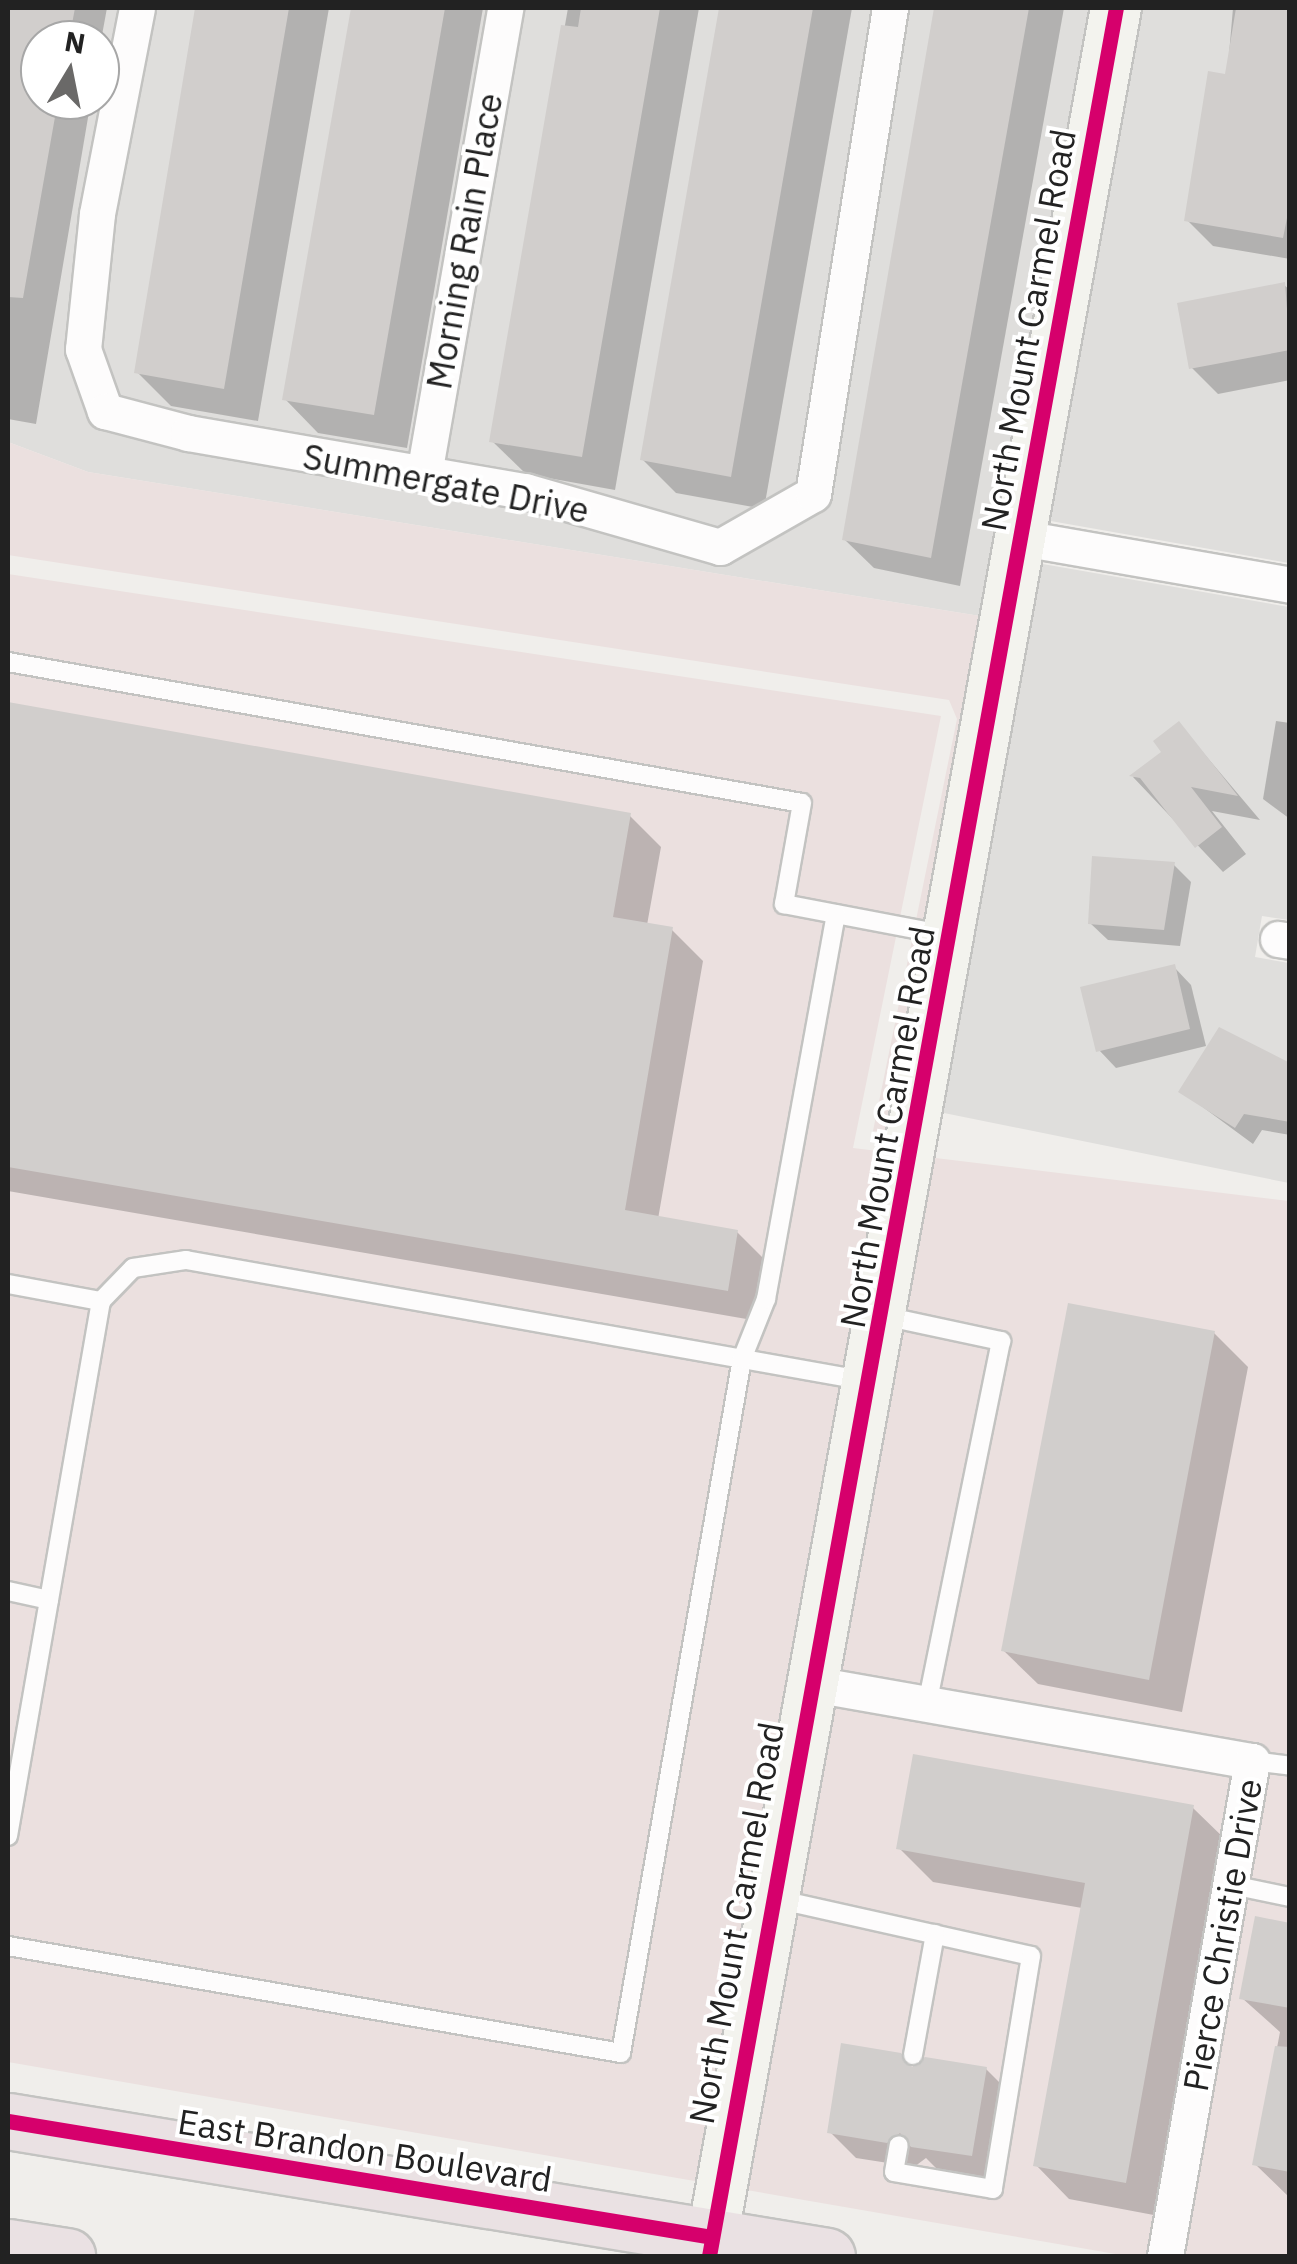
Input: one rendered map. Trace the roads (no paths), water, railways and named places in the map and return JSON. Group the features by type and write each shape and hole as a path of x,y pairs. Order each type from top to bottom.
{"highway":[{"name":"East Brandon Boulevard","path":"8,2121 711,2247 827,2256"},
{"path":"8,2247 67,2256"}],"street":[{"name":"Summergate Drive","path":"137,8 97,214 83,349 105,411 188,433 525,490 720,547 813,494 890,8"},
{"name":"Morning Rain Place","path":"424,474 505,8"},
{"name":"North Mount Carmel Road","path":"711,2247 808,1683 872,1382 1116,8"},
{"path":"1022,538 1290,585"},
{"name":"Pierce Christie Drive","path":"808,1683 1252,1762 1164,2256"}],"lane":[{"path":"8,662 802,803 784,904 951,936"},
{"path":"8,1946 620,2054 742,1359 766,1300 836,914"},
{"path":"8,1836 101,1301 133,1268 186,1260 872,1382"},
{"path":"8,1284 101,1301"},
{"path":"883,1316 1001,1341 927,1704"},
{"path":"8,1591 49,1600"},
{"path":"1252,1762 1290,1766"},
{"path":"1232,1885 1290,1897"},
{"path":"770,1898 1031,1956 993,2189 894,2172 898,2144"},
{"path":"913,2055 935,1934"}]}
